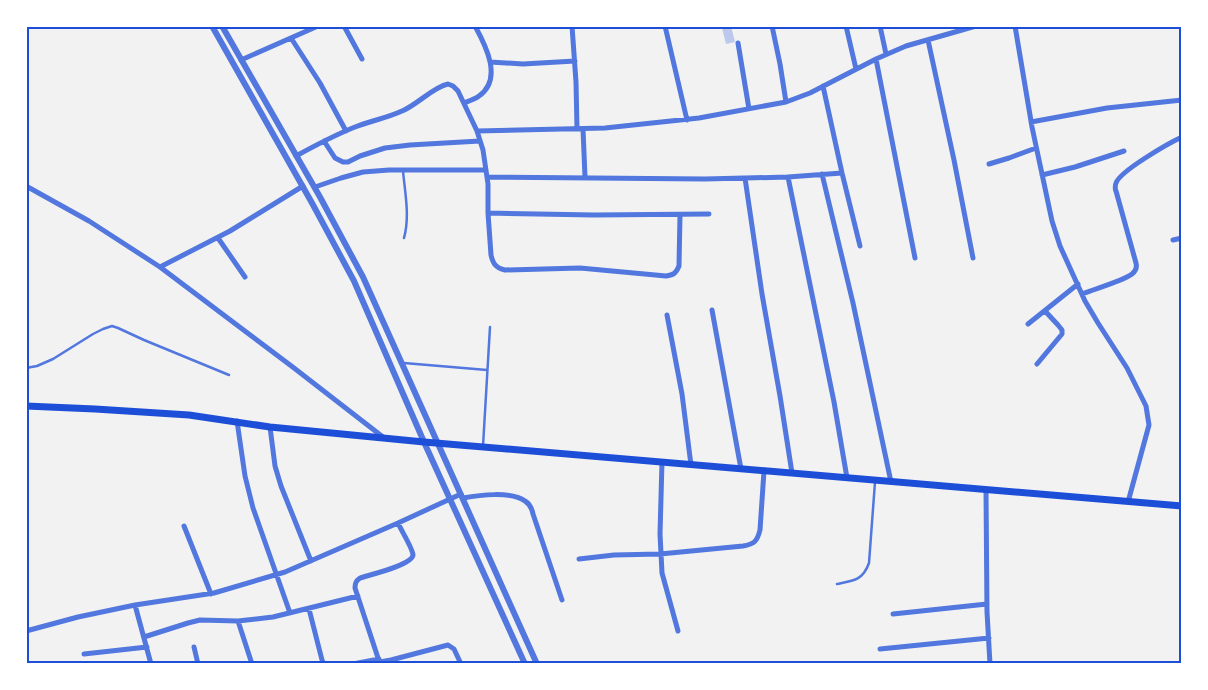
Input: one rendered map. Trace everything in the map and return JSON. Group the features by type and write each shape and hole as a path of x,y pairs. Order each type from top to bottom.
{"main road":[{"path":"26,406 189,415 270,427 424,442 1182,506"}],"street":[{"path":"212,26 354,281 424,442 526,664"},
{"path":"222,26 315,188 363,277 537,664"},
{"path":"241,60 318,26"},
{"path":"344,26 362,59"},
{"path":"464,104 478,97 488,86 490,78 490,62 486,47 475,26"},
{"path":"572,26 585,177"},
{"path":"665,26 687,120"},
{"path":"772,26 786,102"},
{"path":"846,26 856,69"},
{"path":"880,26 886,54"},
{"path":"477,131 605,128 687,120 786,102 799,98 886,54 906,46 976,26"},
{"path":"1015,26 1036,148 1052,222 1060,246 1082,294 1127,368 1146,406 1149,426 1128,502"},
{"path":"291,38 320,83 346,131"},
{"path":"928,40 973,258"},
{"path":"738,44 749,109"},
{"path":"876,59 915,258"},
{"path":"490,62 523,64 575,61"},
{"path":"296,156 346,131 402,112 448,84 458,91 477,131 483,150 488,184 492,262 499,269 580,268 666,276 673,275 679,266 680,215"},
{"path":"822,86 860,246"},
{"path":"1031,122 1107,108 1182,100"},
{"path":"1082,294 1124,278 1136,270 1136,262 1116,191 1116,183 1120,177 1137,164 1160,148 1182,137"},
{"path":"324,141 336,158 343,162 348,162 385,148 480,141"},
{"path":"989,164 1036,148"},
{"path":"1042,175 1075,168 1124,151"},
{"path":"315,188 363,172 486,170"},
{"path":"487,177 705,179 788,177 842,173"},
{"path":"822,174 853,303 891,482"},
{"path":"788,177 848,478"},
{"path":"744,178 792,473"},
{"path":"26,186 89,221 160,267 383,438"},
{"path":"160,267 218,238 302,186"},
{"path":"488,213 567,215 708,214"},
{"path":"218,238 245,277"},
{"path":"1173,240 1182,238"},
{"path":"1028,324 1078,284"},
{"path":"712,310 741,469"},
{"path":"1037,364 1062,334 1062,330 1045,311"},
{"path":"667,315 682,394 691,465"},
{"path":"237,422 245,476 253,508 290,613"},
{"path":"270,427 275,466 310,561"},
{"path":"662,462 660,554 664,585 678,631"},
{"path":"579,559 614,555 660,554 743,546 754,543 758,538 760,530 764,471"},
{"path":"986,490 987,604 990,664"},
{"path":"26,631 134,605 211,594 276,574 310,561 450,499 462,496 492,494 516,497 527,502 533,514 562,600"},
{"path":"379,661 355,584 360,578 403,564 411,558 413,555 411,548 398,523"},
{"path":"184,526 211,594"},
{"path":"144,637 200,620 238,621 264,619 358,596"},
{"path":"893,614 987,604"},
{"path":"134,605 151,664"},
{"path":"309,609 324,664"},
{"path":"238,621 252,664"},
{"path":"880,649 989,638"},
{"path":"353,664 391,660 448,645 454,649 461,664"},
{"path":"84,654 146,647"},
{"path":"194,647 198,664"}],"lane":[{"path":"403,170 407,217 404,238"},
{"path":"26,368 37,366 53,359 93,334 112,326 229,375"},
{"path":"483,447 490,327"},
{"path":"401,362 487,370"},
{"path":"837,584 855,581 863,576 869,563 875,480"}],"building":[{"path":"731,26 735,42 726,44 722,28"}]}
